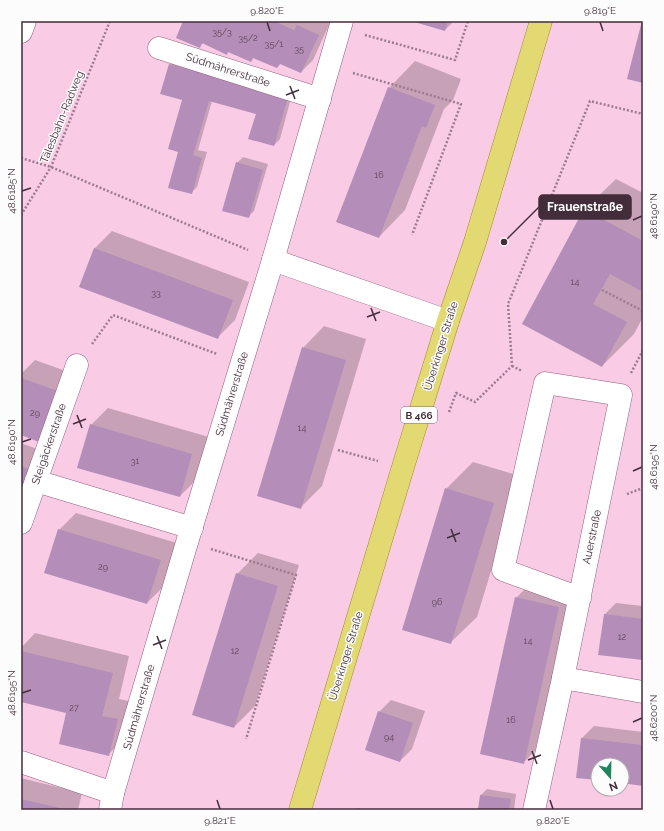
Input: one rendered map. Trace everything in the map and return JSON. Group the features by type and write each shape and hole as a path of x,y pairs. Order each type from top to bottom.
{"main road":[{"name":"Überkinger Straße","path":"300,810 403,467 448,321 475,242 541,21"}],"street":[{"path":"21,32 25,21"},
{"name":"Südmährerstraße","path":"21,762 112,802 190,535 273,260 341,25"},
{"name":"Südmährerstraße","path":"159,48 320,99"},
{"path":"273,260 448,321"},
{"name":"Steigäckerstraße","path":"21,523 77,365"},
{"name":"Auerstraße","path":"534,810 564,678 621,395 545,383 503,570 580,598"},
{"path":"36,481 190,535"},
{"path":"564,678 643,692"}],"path":[{"name":"Tälesbahn-Radweg","path":"21,215 51,167 110,21"},
{"path":"341,25 455,60 468,21"},
{"path":"329,67 461,104 412,235"},
{"path":"475,402 512,366 508,304 590,101 643,114"},
{"path":"21,158 51,167 273,260"},
{"path":"602,290 643,311"},
{"path":"77,365 113,315 242,363"},
{"path":"338,450 403,467"},
{"path":"190,535 296,575 246,739"}],"building":[{"path":"183,21 261,21 268,24 269,21 274,21 294,30 297,25 319,35 301,73 280,64 277,68 253,58 251,62 228,52 227,55 202,43 200,48 176,38"},
{"path":"411,21 448,21 445,31"},
{"path":"643,21 643,83 627,79"},
{"path":"169,64 288,97 274,146 248,139 256,114 209,101 193,155 202,158 192,194 168,188 178,152 168,149 182,100 160,94"},
{"path":"388,87 435,105 426,128 422,126 379,238 336,222"},
{"path":"236,162 263,170 249,218 222,211"},
{"path":"584,209 643,241 643,292 610,274 593,304 627,322 602,367 522,324"},
{"path":"94,248 233,300 218,339 79,287"},
{"path":"302,347 346,360 301,509 257,496"},
{"path":"21,378 58,391 39,442 21,435"},
{"path":"90,424 192,454 180,497 77,468"},
{"path":"21,466 29,469 21,491"},
{"path":"445,488 494,503 451,644 402,630"},
{"path":"58,529 161,560 147,604 44,573"},
{"path":"236,573 278,586 234,728 192,715"},
{"path":"515,597 559,607 524,764 480,754"},
{"path":"604,614 643,619 643,660 598,655"},
{"path":"21,651 113,673 102,716 118,719 109,756 59,744 66,713 21,702"},
{"path":"378,711 413,723 400,762 365,750"},
{"path":"581,738 643,745 643,786 630,784 630,757 590,757 590,779 576,778"},
{"path":"480,795 511,799 509,810 478,810"},
{"path":"21,799 64,809 64,810 21,810"}],"place":[{"name":"Frauenstraße","path":"504,242"}]}
